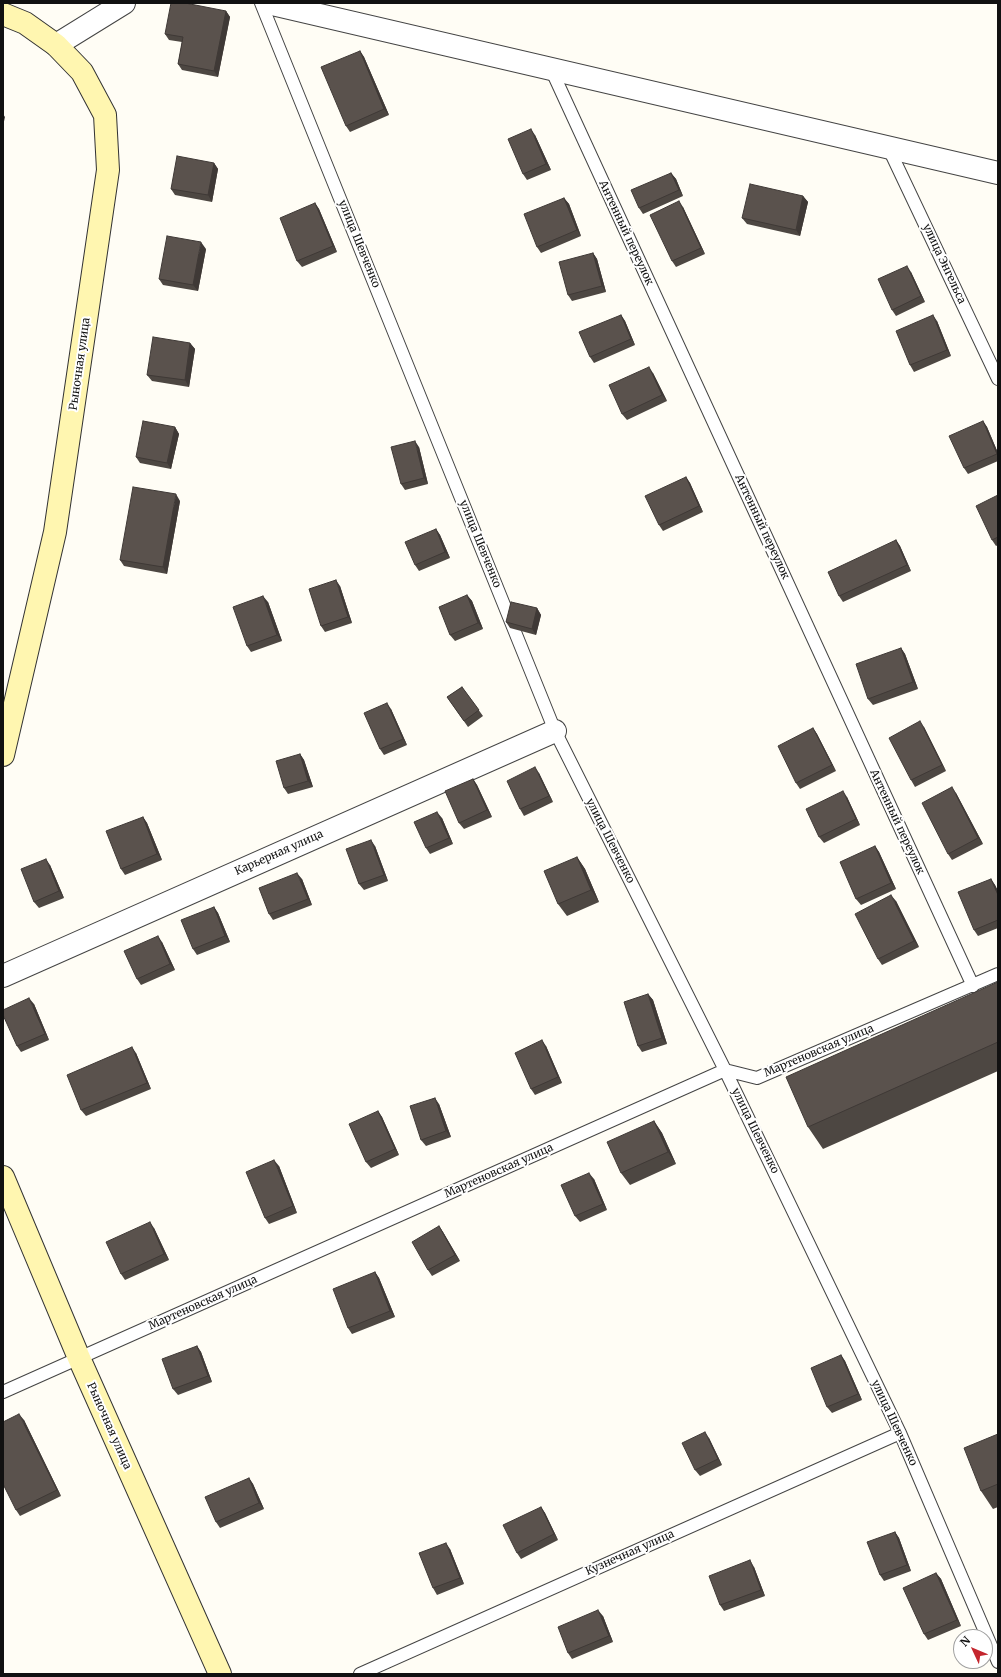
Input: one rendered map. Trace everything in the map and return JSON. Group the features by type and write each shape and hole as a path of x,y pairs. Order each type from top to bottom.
{"street":[{"path":"56,45 124,3"},
{"path":"268,3 889,149 998,173"},
{"name":"Рыночная улица","path":"3,14 24,23 56,45 82,72 105,115 108,170 55,532 3,755"},
{"name":"Карьерная улица","path":"3,976 555,731"},
{"name":"Рыночная улица","path":"3,1177 79,1358 220,1674"}],"lane":[{"name":"улица Шевченко","path":"262,3 555,731 725,1070 900,1433 998,1662"},
{"name":"Антенный переулок","path":"551,69 972,986"},
{"name":"улица Энгельса","path":"889,149 998,378"},
{"name":"Мартеновская улица","path":"3,1392 725,1070 757,1078 998,974"},
{"name":"Кузнечная улица","path":"360,1674 900,1433"}],"building":[{"path":"171,3 185,3 226,11 214,71 178,64 183,37 165,34"},
{"path":"360,51 384,109 346,126 321,67"},
{"path":"531,129 546,164 523,174 508,139"},
{"path":"177,156 214,163 208,195 171,189"},
{"path":"671,173 679,190 639,208 631,190"},
{"path":"750,184 803,196 796,230 742,218"},
{"path":"564,198 577,230 537,247 524,214"},
{"path":"679,201 701,248 672,261 650,215"},
{"path":"315,203 333,246 297,261 280,218"},
{"path":"167,236 201,242 193,285 159,279"},
{"path":"593,253 602,286 568,295 559,262"},
{"path":"907,266 921,296 892,310 878,279"},
{"path":"621,315 631,339 590,357 579,332"},
{"path":"933,315 947,350 910,365 896,331"},
{"path":"153,337 190,343 185,380 147,375"},
{"path":"649,367 662,395 622,414 609,385"},
{"path":"143,421 175,427 167,463 136,457"},
{"path":"983,421 997,454 964,468 949,436"},
{"path":"415,441 424,478 401,484 391,447"},
{"path":"686,477 699,506 659,525 645,496"},
{"path":"133,487 176,494 163,567 120,560"},
{"path":"998,495 998,537 992,540 976,506"},
{"path":"436,529 445,552 415,565 405,542"},
{"path":"896,540 907,565 839,596 828,572"},
{"path":"336,580 348,617 321,626 309,589"},
{"path":"467,595 478,623 450,635 439,607"},
{"path":"263,596 277,635 247,646 233,607"},
{"path":"511,602 537,608 532,629 506,622"},
{"path":"901,648 913,682 868,699 856,664"},
{"path":"462,687 479,710 464,721 447,697"},
{"path":"387,703 403,739 380,749 364,713"},
{"path":"920,721 942,765 911,780 889,738"},
{"path":"813,728 832,765 796,783 778,746"},
{"path":"300,754 308,781 284,788 276,761"},
{"path":"535,767 549,796 520,809 507,781"},
{"path":"473,779 487,810 459,823 445,791"},
{"path":"952,787 978,838 948,854 922,803"},
{"path":"843,791 856,819 819,837 806,809"},
{"path":"437,812 449,838 426,848 414,822"},
{"path":"143,817 157,854 121,869 106,831"},
{"path":"371,840 384,875 359,884 346,849"},
{"path":"875,846 891,883 856,899 840,862"},
{"path":"577,857 591,890 558,904 544,871"},
{"path":"46,859 59,891 34,902 21,869"},
{"path":"297,873 308,899 269,914 259,888"},
{"path":"991,879 998,895 998,920 974,930 958,892"},
{"path":"891,895 914,941 878,959 855,914"},
{"path":"214,907 225,936 193,949 181,920"},
{"path":"158,936 170,964 137,979 124,951"},
{"path":"998,982 998,1042 808,1127 786,1077"},
{"path":"648,994 662,1038 638,1046 624,1002"},
{"path":"29,998 45,1034 17,1046 3,1015 3,1010"},
{"path":"542,1040 558,1077 531,1089 515,1053"},
{"path":"132,1047 147,1083 81,1110 67,1075"},
{"path":"435,1098 446,1131 421,1140 410,1106"},
{"path":"378,1111 395,1149 366,1162 349,1124"},
{"path":"654,1121 668,1152 621,1173 607,1142"},
{"path":"274,1160 293,1206 265,1218 246,1172"},
{"path":"589,1173 603,1204 575,1216 561,1185"},
{"path":"150,1222 164,1254 121,1274 106,1242"},
{"path":"439,1226 455,1255 428,1270 412,1242"},
{"path":"375,1272 390,1311 348,1328 333,1289"},
{"path":"197,1346 208,1376 173,1389 162,1359"},
{"path":"841,1355 858,1394 827,1407 811,1368"},
{"path":"19,1414 57,1490 16,1510 3,1484 3,1422"},
{"path":"705,1432 718,1459 695,1470 682,1443"},
{"path":"998,1434 998,1484 981,1491 964,1448"},
{"path":"249,1478 259,1503 216,1522 205,1497"},
{"path":"541,1507 554,1534 517,1553 503,1525"},
{"path":"895,1532 907,1565 880,1575 867,1542"},
{"path":"446,1543 460,1578 433,1588 419,1553"},
{"path":"750,1560 761,1590 720,1605 709,1576"},
{"path":"936,1573 957,1620 924,1634 903,1588"},
{"path":"598,1610 609,1636 568,1653 558,1627"}]}
